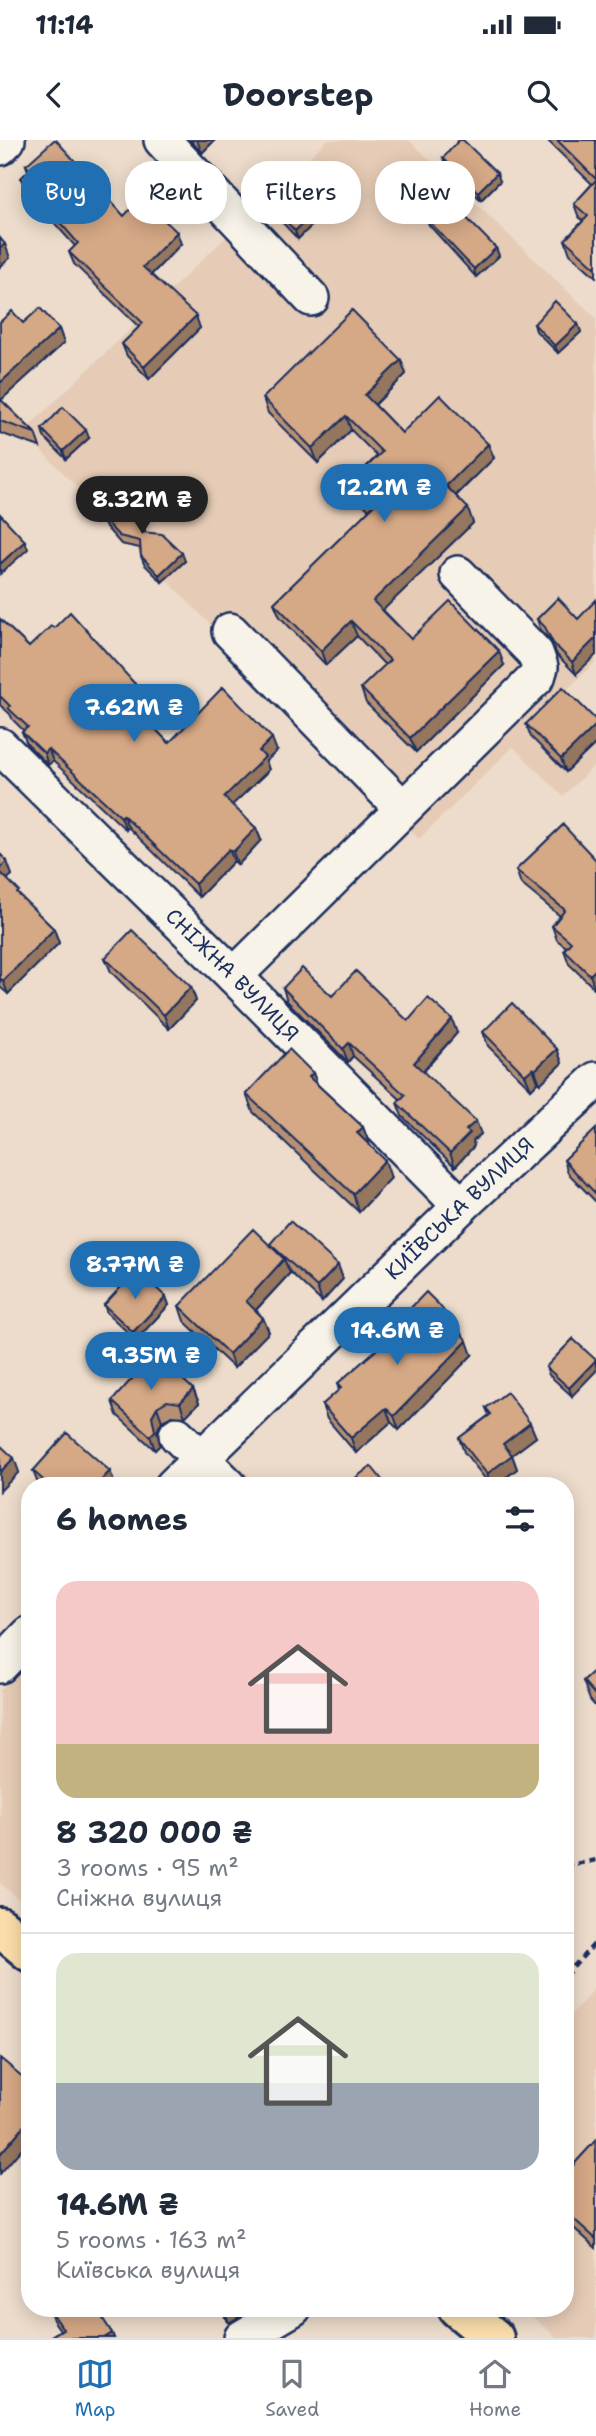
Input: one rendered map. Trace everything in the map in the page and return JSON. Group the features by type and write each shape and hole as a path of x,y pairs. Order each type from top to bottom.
{"main road":[{"path":"0,1927 21,1944"},
{"path":"469,2317 494,2338"}],"street":[{"path":"0,147 7,140"},
{"path":"162,140 311,298"},
{"path":"234,976 534,681 539,672 539,662 534,653 458,574"},
{"path":"230,631 403,809"},
{"name":"СНІЖНА ВУЛИЦЯ","path":"0,746 234,976 461,1206"},
{"name":"КИЇВСЬКА ВУЛИЦЯ","path":"177,1477 189,1446 461,1206 596,1080"},
{"path":"189,1446 220,1477"},
{"path":"0,1665 21,1643"},
{"path":"242,2338 278,2317"}],"path":[{"path":"574,1864 596,1860"},
{"path":"574,1966 596,1942"}],"shaded area":[{"path":"327,140 409,140 431,161 375,161 375,224 475,224 475,203 596,318 596,661 565,692 596,724 596,764 563,796 513,747 419,839 23,432 241,223 361,224 361,161 305,161"},
{"path":"232,1460 250,1477 215,1477"},
{"path":"21,1670 21,1901 0,1883 0,1690"},
{"path":"596,1987 596,2338 557,2338 533,2317 574,2317 574,2011"}],"building":[{"path":"56,140 75,161 30,161"},
{"path":"459,140 463,140 497,173 478,192 475,189 475,161 446,161 443,158"},
{"path":"557,140 596,140 596,179"},
{"path":"596,180 596,268 565,240 588,216 574,204"},
{"path":"111,201 125,215 125,224 169,224 177,232 143,267 196,316 144,367 122,344 143,323 69,252 78,243 61,224 111,224"},
{"path":"289,224 302,224 295,231"},
{"path":"432,224 472,224 496,248 474,269"},
{"path":"555,301 578,324 555,346 534,324"},
{"path":"40,308 59,329 0,383 0,322 12,311 23,323"},
{"path":"352,310 401,360 365,395 402,433 440,395 488,444 446,486 468,508 373,601 411,639 450,601 499,651 410,738 361,688 390,660 351,621 321,651 274,603 373,506 350,483 382,452 346,416 312,448 263,398"},
{"path":"0,399 35,433 0,421"},
{"path":"63,407 86,430 63,451 42,429"},
{"path":"123,496 143,516 141,532 162,534 182,553 159,575 141,556 140,541 119,536 102,518"},
{"path":"0,514 25,541 0,564"},
{"path":"558,598 578,619 596,600 596,638 572,662 553,643 545,627 537,619"},
{"path":"70,612 135,684 123,696 169,743 223,687 272,738 259,751 265,757 224,797 256,828 233,852 229,849 195,884 123,815 121,817 48,749 44,753 22,732 28,727 8,708 10,706 0,696 0,619 29,647"},
{"path":"563,687 596,720 596,725 561,759 526,724"},
{"path":"563,825 596,860 596,969 590,975 564,950 571,942 552,926 565,910 516,870"},
{"path":"0,854 7,861 0,868"},
{"path":"0,872 19,891 17,893 54,929 3,981 0,978"},
{"path":"132,930 191,987 164,1015 105,958"},
{"path":"302,968 332,996 356,971 408,1021 428,998 452,1019 414,1063 476,1121 466,1130 470,1133 450,1153 397,1103 405,1095 349,1043 343,1049 283,988"},
{"path":"512,1003 557,1049 535,1070 533,1068 525,1075 483,1032"},
{"path":"289,1049 313,1073 309,1077 363,1127 357,1133 385,1160 353,1194 246,1094"},
{"path":"596,1129 596,1194 564,1160"},
{"path":"290,1221 338,1265 317,1287 270,1244"},
{"path":"253,1229 284,1259 246,1301 263,1318 229,1354 179,1306"},
{"path":"137,1270 166,1297 133,1332 104,1305"},
{"path":"426,1292 467,1341 394,1416 386,1408 351,1438 322,1405 341,1388 337,1384 384,1343 380,1340"},
{"path":"573,1339 596,1360 569,1388 546,1367"},
{"path":"155,1353 193,1389 180,1403 167,1401 157,1407 152,1416 155,1431 150,1436 112,1401"},
{"path":"507,1392 530,1423 503,1444 512,1455 487,1474 459,1438 491,1414 486,1408"},
{"path":"67,1433 110,1471 104,1477 40,1477 33,1471"},
{"path":"0,1445 14,1458 0,1472"},
{"path":"371,1466 380,1477 357,1477"},
{"path":"596,1669 596,1696 583,1681"},
{"path":"0,2058 21,2076 21,2130 0,2154"},
{"path":"596,2140 596,2239 574,2219 574,2164"},
{"path":"55,2317 102,2317 112,2333 104,2338 48,2338 63,2329"}]}
